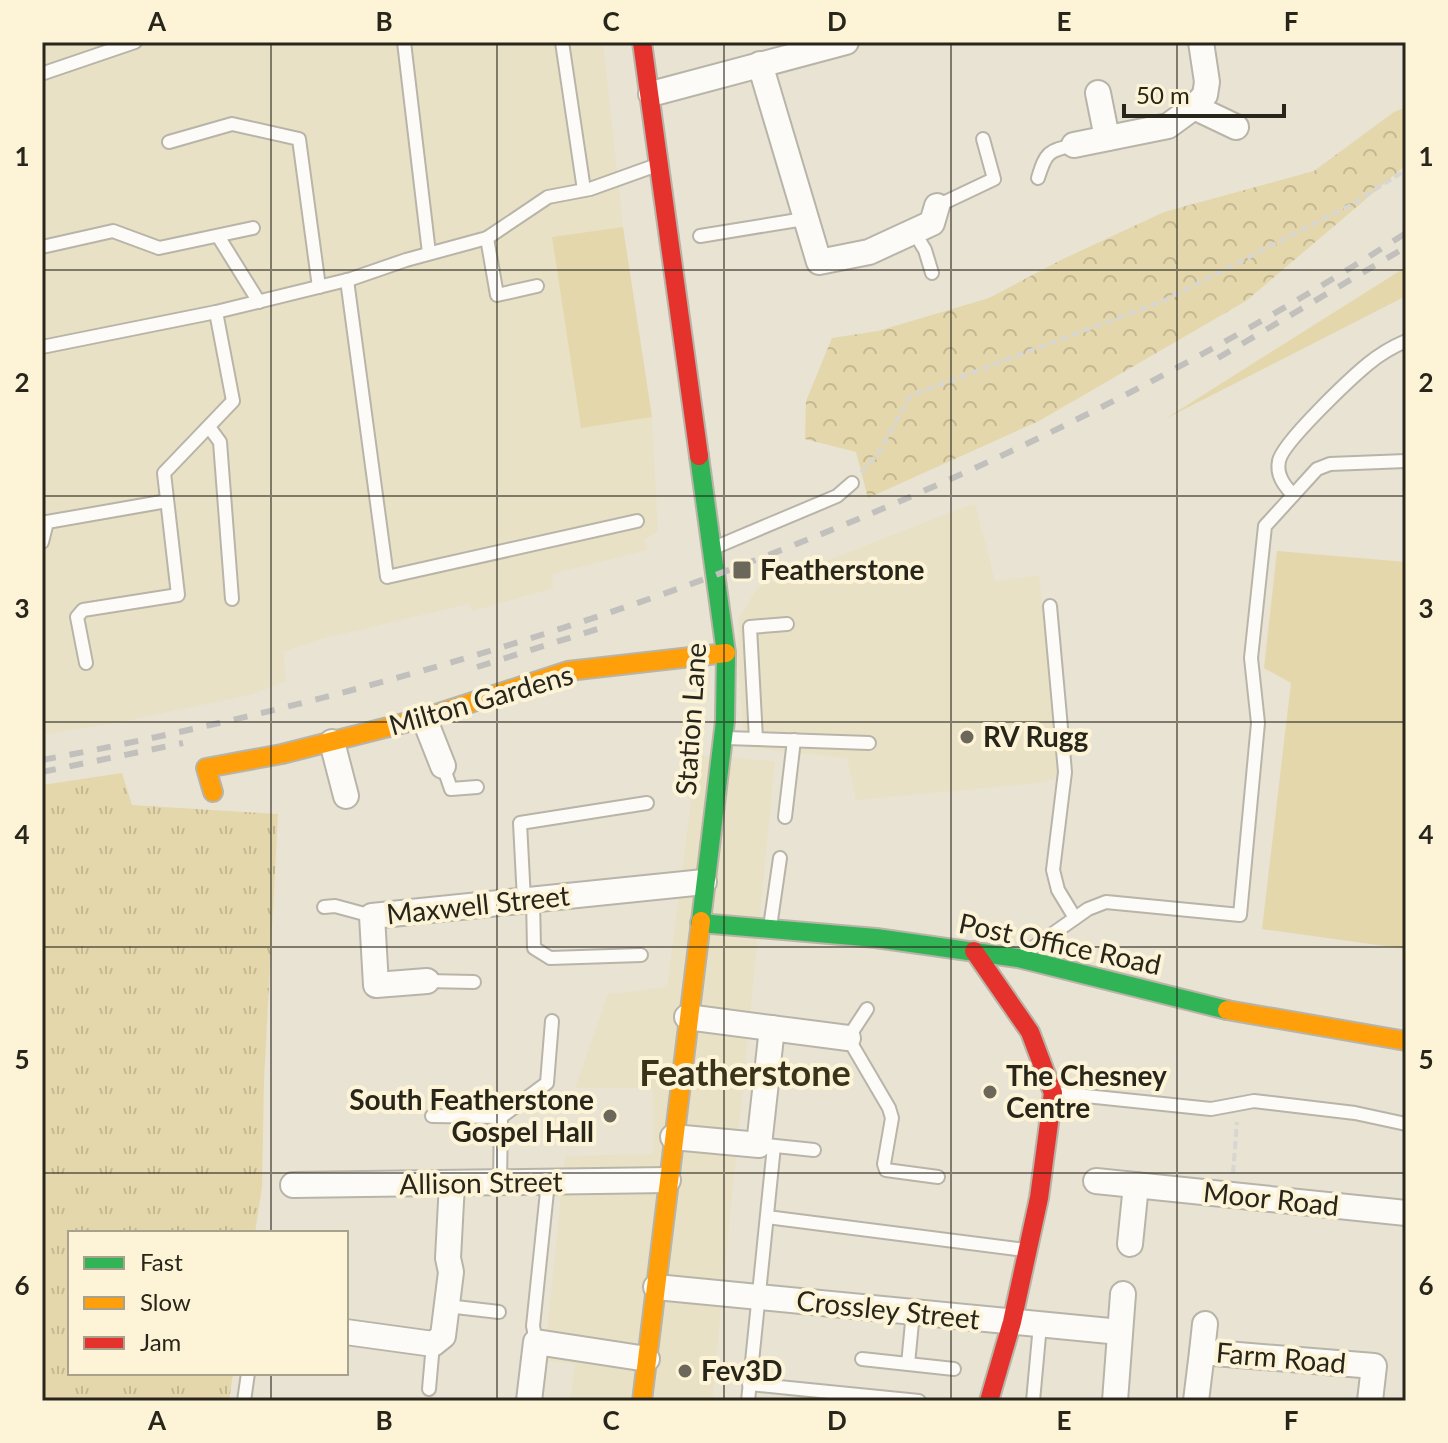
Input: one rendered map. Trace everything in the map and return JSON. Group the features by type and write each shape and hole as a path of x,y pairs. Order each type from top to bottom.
{"street":[{"name":"Station Lane","path":"642,42 726,653 722,738 642,1401"},
{"path":"651,94 846,42"},
{"path":"1074,145 1168,126 1194,107 1205,95 1207,82 1201,42"},
{"path":"760,64 819,262 869,252 914,232 932,223 937,206"},
{"path":"1098,93 1107,138"},
{"path":"1194,107 1236,127"},
{"name":"Milton Gardens","path":"213,792 206,768 282,754 424,718 568,671 726,653"},
{"path":"424,718 443,766"},
{"path":"332,742 346,796"},
{"name":"Maxwell Street","path":"427,981 376,985 372,916 704,882"},
{"name":"Post Office Road","path":"700,923 876,938 1018,958 1215,1008 1406,1041"},
{"path":"974,951 1030,1032 1053,1093 1039,1198 1012,1322 989,1401"},
{"path":"687,1017 848,1038"},
{"path":"673,1137 767,1145 772,1028"},
{"name":"Allison Street","path":"293,1185 668,1180"},
{"name":"Moor Road","path":"1096,1181 1406,1213"},
{"path":"348,1332 433,1344 443,1336 451,1272 448,1258 452,1183"},
{"path":"1130,1244 1136,1185"},
{"name":"Crossley Street","path":"656,1287 1120,1332"},
{"path":"1115,1401 1123,1294"},
{"name":"Farm Road","path":"1196,1401 1205,1324"},
{"path":"529,1401 536,1342 647,1359"},
{"name":"Farm Road","path":"1202,1352 1374,1366 1370,1401"}],"lane":[{"path":"44,73 135,42"},
{"path":"404,42 429,253"},
{"path":"562,42 584,190"},
{"path":"169,142 232,124 299,139 319,287"},
{"path":"937,206 994,179 983,139"},
{"path":"1038,178 1044,157 1053,150 1074,145"},
{"path":"42,347 216,312 347,280 487,238 548,197 584,190 660,164"},
{"path":"700,236 804,219"},
{"path":"42,247 113,231 159,248 253,228"},
{"path":"914,232 925,250 932,273"},
{"path":"218,236 259,302"},
{"path":"487,238 497,295 537,286"},
{"path":"347,280 387,577 637,521"},
{"path":"86,663 77,617 83,610 178,595 164,473 233,401 216,312"},
{"path":"1293,495 1282,482 1279,467 1284,447 1367,365 1390,348 1406,341"},
{"path":"209,427 220,442 232,599"},
{"path":"1018,958 1088,909 1106,902 1240,915 1258,723 1251,658 1265,526 1317,469 1330,464 1406,461"},
{"path":"713,549 837,496 852,483"},
{"path":"42,542 47,522 167,501"},
{"path":"1050,606 1065,772 1053,870 1058,890 1075,918"},
{"path":"756,739 750,627 787,624"},
{"path":"722,738 869,743"},
{"path":"785,817 794,740"},
{"path":"443,766 451,789 477,787"},
{"path":"641,955 550,958 538,953 534,948 520,823 647,803"},
{"path":"770,930 780,858"},
{"path":"324,907 335,906 372,916"},
{"path":"427,981 474,982"},
{"path":"867,1009 848,1038 892,1118 884,1164 886,1170 938,1177"},
{"path":"432,1116 501,1117 547,1083 552,1021"},
{"path":"1053,1093 1211,1109 1254,1101 1355,1113 1406,1124"},
{"path":"500,1182 501,1117"},
{"path":"748,1401 767,1217 767,1145 814,1150"},
{"path":"536,1342 533,1326 548,1182"},
{"path":"767,1217 1028,1250"},
{"path":"447,1306 499,1312"},
{"path":"908,1364 913,1312"},
{"path":"1033,1401 1040,1325"},
{"path":"429,1389 433,1344"},
{"path":"862,1359 954,1369"},
{"path":"244,1401 248,1375"},
{"path":"749,1384 919,1401"}],"path":[{"path":"852,483 878,454 910,396 1163,301 1349,206 1406,170"},
{"path":"1231,1195 1239,1104"}],"shaded area":[{"path":"42,42 603,42 623,227 552,237 581,427 652,417 658,532 645,539 647,550 552,574 553,588 472,611 468,604 321,639 283,652 286,681 253,694 42,735"},
{"path":"975,503 995,581 1039,575 1060,778 1029,784 856,800 847,758 744,747 738,659 739,618 758,587"},
{"path":"697,755 775,761 712,1401 570,1401 575,1364 544,1361 565,1156 653,1154 653,1088 575,1088 608,994 667,987"}],"green space":[{"path":"1406,107 1406,165 1246,301 1039,421 868,498 856,452 805,439 806,401 832,338 878,331 989,298 1164,212 1314,171 1394,112"},
{"path":"623,227 652,417 581,428 552,237"},
{"path":"1406,267 1406,296 1165,419"},
{"path":"1277,551 1406,562 1406,949 1262,929 1291,683 1264,668"},
{"path":"122,773 132,805 278,814 264,1081 262,1187 255,1231 68,1231 68,1375 233,1375 229,1401 42,1401 42,785"}],"railway":[{"path":"42,760 222,722 400,677 576,624 750,562 920,492 1087,414 1249,328 1406,233"},
{"path":"1218,358 1406,247"},
{"path":"477,667 607,626"},
{"path":"42,772 183,743"}],"traffic: fast":[{"path":"699,456 726,653 725,721 701,921"},
{"path":"700,923 876,938 1018,958 1227,1010"}],"traffic: slow":[{"path":"213,792 206,768 282,754 424,718 568,671 726,653"},
{"path":"642,1401 701,921"},
{"path":"1227,1010 1406,1041"}],"traffic: jam":[{"path":"642,42 699,456"},
{"path":"974,951 1030,1032 1053,1093 1039,1198 1012,1322 989,1401"}],"place":[{"name":"Featherstone","path":"742,570"},
{"name":"RV Rugg","path":"967,737"},
{"name":"The Chesney Centre","path":"990,1092"},
{"name":"South Featherstone Gospel Hall","path":"610,1116"},
{"name":"Fev3D","path":"685,1371"}],"district":[{"name":"Featherstone","path":"745,1073"}]}
